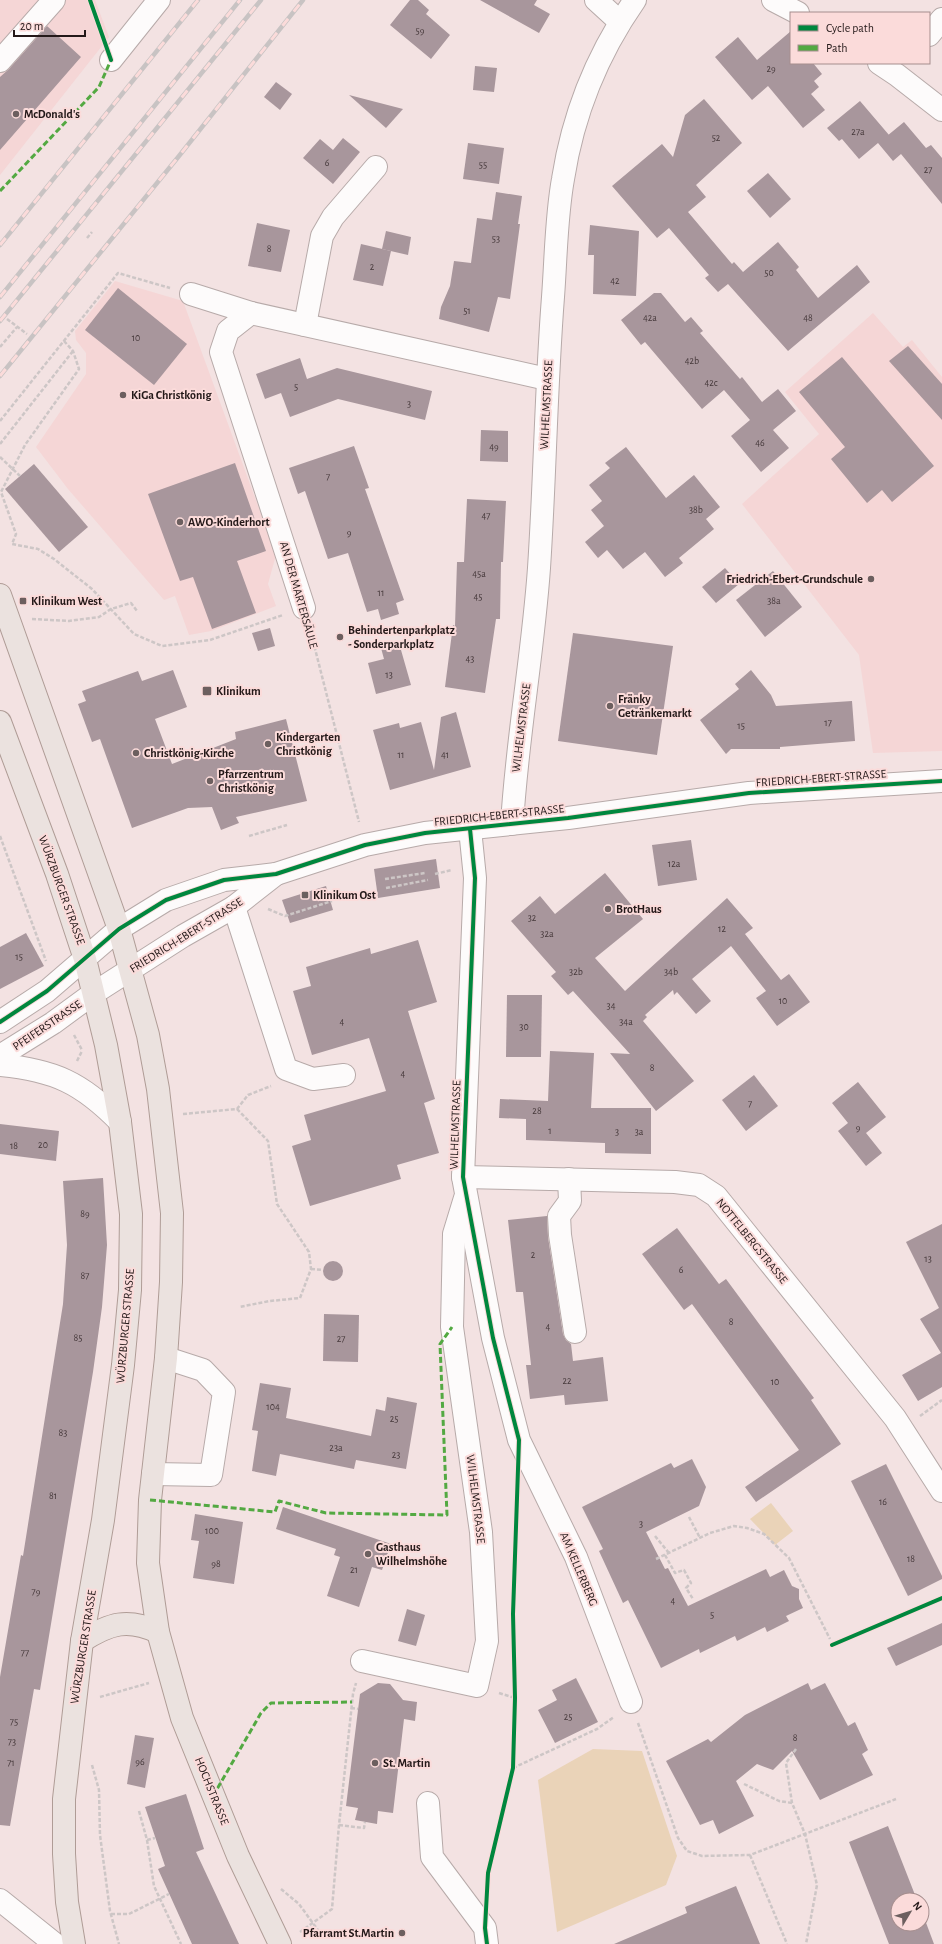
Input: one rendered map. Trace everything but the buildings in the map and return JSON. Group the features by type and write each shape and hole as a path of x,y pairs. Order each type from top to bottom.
{"main road":[{"path":"0,595 119,929 148,1035 162,1116 172,1213 171,1282 166,1358 150,1500 148,1562 158,1632"},
{"name":"WÜRZBURGER STRASSE","path":"0,722 68,907 94,992 106,1045 120,1122 131,1214 130,1290 123,1365 104,1512 82,1641 64,1799 67,1902 74,1944"},
{"path":"82,1641 98,1630 128,1622 142,1625 158,1632"},
{"name":"HOCHSTRASSE","path":"158,1632 182,1718 238,1856 280,1944"}],"street":[{"path":"0,61 54,0"},
{"path":"111,60 159,0"},
{"path":"596,0 620,22"},
{"name":"WILHELMSTRASSE","path":"512,824 515,778 539,568 547,379 563,180 575,126 591,79 620,22 635,0"},
{"path":"773,0 796,12"},
{"path":"930,34 942,19"},
{"path":"883,64 902,69 942,110"},
{"path":"305,325 322,236 333,217 376,167"},
{"path":"192,294 251,313 547,379"},
{"name":"AN DER MARTERSÄULE","path":"251,313 228,331 221,352 304,608"},
{"name":"FRIEDRICH-EBERT-STRASSE","path":"85,959 119,929 166,900 182,894 224,880 276,874 365,846 425,833 512,824 749,793 942,781"},
{"name":"WILHELMSTRASSE","path":"362,1662 477,1686 487,1641 481,1532 452,1328 454,1234 465,1186 475,878 470,829"},
{"name":"FRIEDRICH-EBERT-STRASSE","path":"94,992 183,936 234,907 276,874"},
{"path":"234,907 286,1069 313,1079 344,1075"},
{"path":"0,1022 47,991 85,959"},
{"name":"PFEIFERSTRASSE","path":"0,1056 53,1023 94,992"},
{"path":"0,1065 20,1067 68,1080 90,1094 120,1122"},
{"path":"569,1179 570,1201 559,1216 575,1332"},
{"name":"NOTTELBERGSTRASSE","path":"465,1186 569,1179 675,1182 699,1185 716,1196 895,1418 942,1491"},
{"name":"WILHELMSTRASSE","path":"465,1186 494,1338 519,1440"},
{"path":"153,1474 212,1475 224,1392 203,1370 166,1358"},
{"name":"AM KELLERBERG","path":"519,1440 576,1557 631,1702"},
{"path":"428,1803 432,1857 485,1928 487,1944"},
{"path":"0,1900 55,1944"}],"path":[{"path":"87,238 92,232"},
{"path":"0,421 118,273 192,294"},
{"path":"7,319 27,334"},
{"path":"0,347 17,327"},
{"path":"64,341 73,351 79,370 25,445 1,492 16,534 12,544 38,549 54,559 92,589 134,634 162,646 210,640 279,616"},
{"path":"0,444 73,351"},
{"path":"0,457 20,476"},
{"path":"30,619 42,618 70,621 99,617 111,609 131,603 137,610"},
{"path":"248,836 287,825"},
{"path":"0,836 49,967"},
{"path":"435,874 457,868"},
{"path":"385,879 425,873"},
{"path":"386,888 428,880"},
{"path":"266,908 285,916 332,901"},
{"path":"162,1116 237,1109 248,1095 270,1088 286,1069"},
{"path":"237,1109 268,1141 277,1204 309,1252 311,1269 300,1298 270,1300 239,1307"},
{"path":"311,1269 323,1270"},
{"path":"689,1517 700,1538"},
{"path":"656,1559 700,1538 734,1526 747,1528 764,1534 789,1558 830,1639"},
{"path":"655,1536 669,1553"},
{"path":"664,1555 675,1573 684,1570 691,1583 686,1588 693,1599"},
{"path":"313,1923 332,1909 351,1708 353,1694 362,1662"},
{"path":"74,1704 170,1678"},
{"path":"513,1768 605,1725 631,1702 678,1838 687,1851 702,1856 750,1855 896,1799"},
{"path":"351,1708 358,1709"},
{"path":"796,1749 786,1763 792,1803 805,1834 817,1885 806,1944"},
{"path":"91,1761 99,1790 100,1835 111,1914 119,1944"},
{"path":"744,1784 779,1801 792,1803"},
{"path":"139,1811 147,1840 154,1886 181,1944"},
{"path":"339,1826 364,1828 365,1822"},
{"path":"147,1840 155,1838"},
{"path":"750,1855 787,1944"},
{"path":"275,1884 299,1904 323,1937 352,1932"},
{"path":"111,1914 129,1914 169,1894"}],"shaded area":[{"path":"0,0 95,0 109,37 0,175"},
{"name":"AWO-Kinderhort","path":"115,281 183,301 276,555 268,584 276,606 211,631 189,635 175,596 164,600 68,489 36,447 86,374 86,353 76,340 75,331"},
{"name":"Friedrich-Ebert-Grundschule","path":"873,313 903,347 912,340 942,377 942,751 873,753 859,655 742,504 819,434 785,392"},
{"path":"771,1503 793,1531 775,1545 750,1519"},
{"path":"593,1749 642,1751 677,1856 666,1885 557,1932 538,1780"}],"railway":[{"path":"0,245 198,0"},
{"path":"0,297 240,0"},
{"path":"0,321 261,0"},
{"path":"0,376 179,156 303,0"}],"marked path":[{"path":"0,191 99,87 111,60 110,58"},
{"path":"150,1500 275,1512 279,1501 326,1513 447,1515 440,1344 452,1327"},
{"path":"213,1796 261,1713 271,1703 352,1702"}],"cycle path":[{"path":"90,0 111,60"},
{"path":"0,1022 47,991 119,929 166,900 224,880 276,874 365,845 425,833 568,818 749,793 942,781"},
{"path":"470,829 475,878 463,1177 493,1338 519,1440 513,1614 515,1698 513,1768 488,1873 485,1928 487,1944"},
{"path":"832,1645 942,1598"}],"place":[{"name":"McDonald's","path":"16,114"},
{"name":"KiGa Christkönig","path":"123,395"},
{"name":"AWO-Kinderhort","path":"180,522"},
{"name":"Friedrich-Ebert-Grundschule","path":"871,579"},
{"name":"Klinikum West","path":"23,601"},
{"name":"Behindertenparkplatz - Sonderparkplatz","path":"340,637"},
{"name":"Klinikum","path":"207,691"},
{"name":"Fränky Getränkemarkt","path":"610,706"},
{"name":"Kindergarten Christkönig","path":"268,744"},
{"name":"Christkönig-Kirche","path":"136,753"},
{"name":"Pfarrzentrum Christkönig","path":"210,781"},
{"name":"Klinikum Ost","path":"305,895"},
{"name":"BrotHaus","path":"608,909"},
{"name":"Gasthaus Wilhelmshöhe","path":"368,1554"},
{"name":"St. Martin","path":"375,1763"},
{"name":"Pfarramt St.Martin","path":"402,1933"}]}
